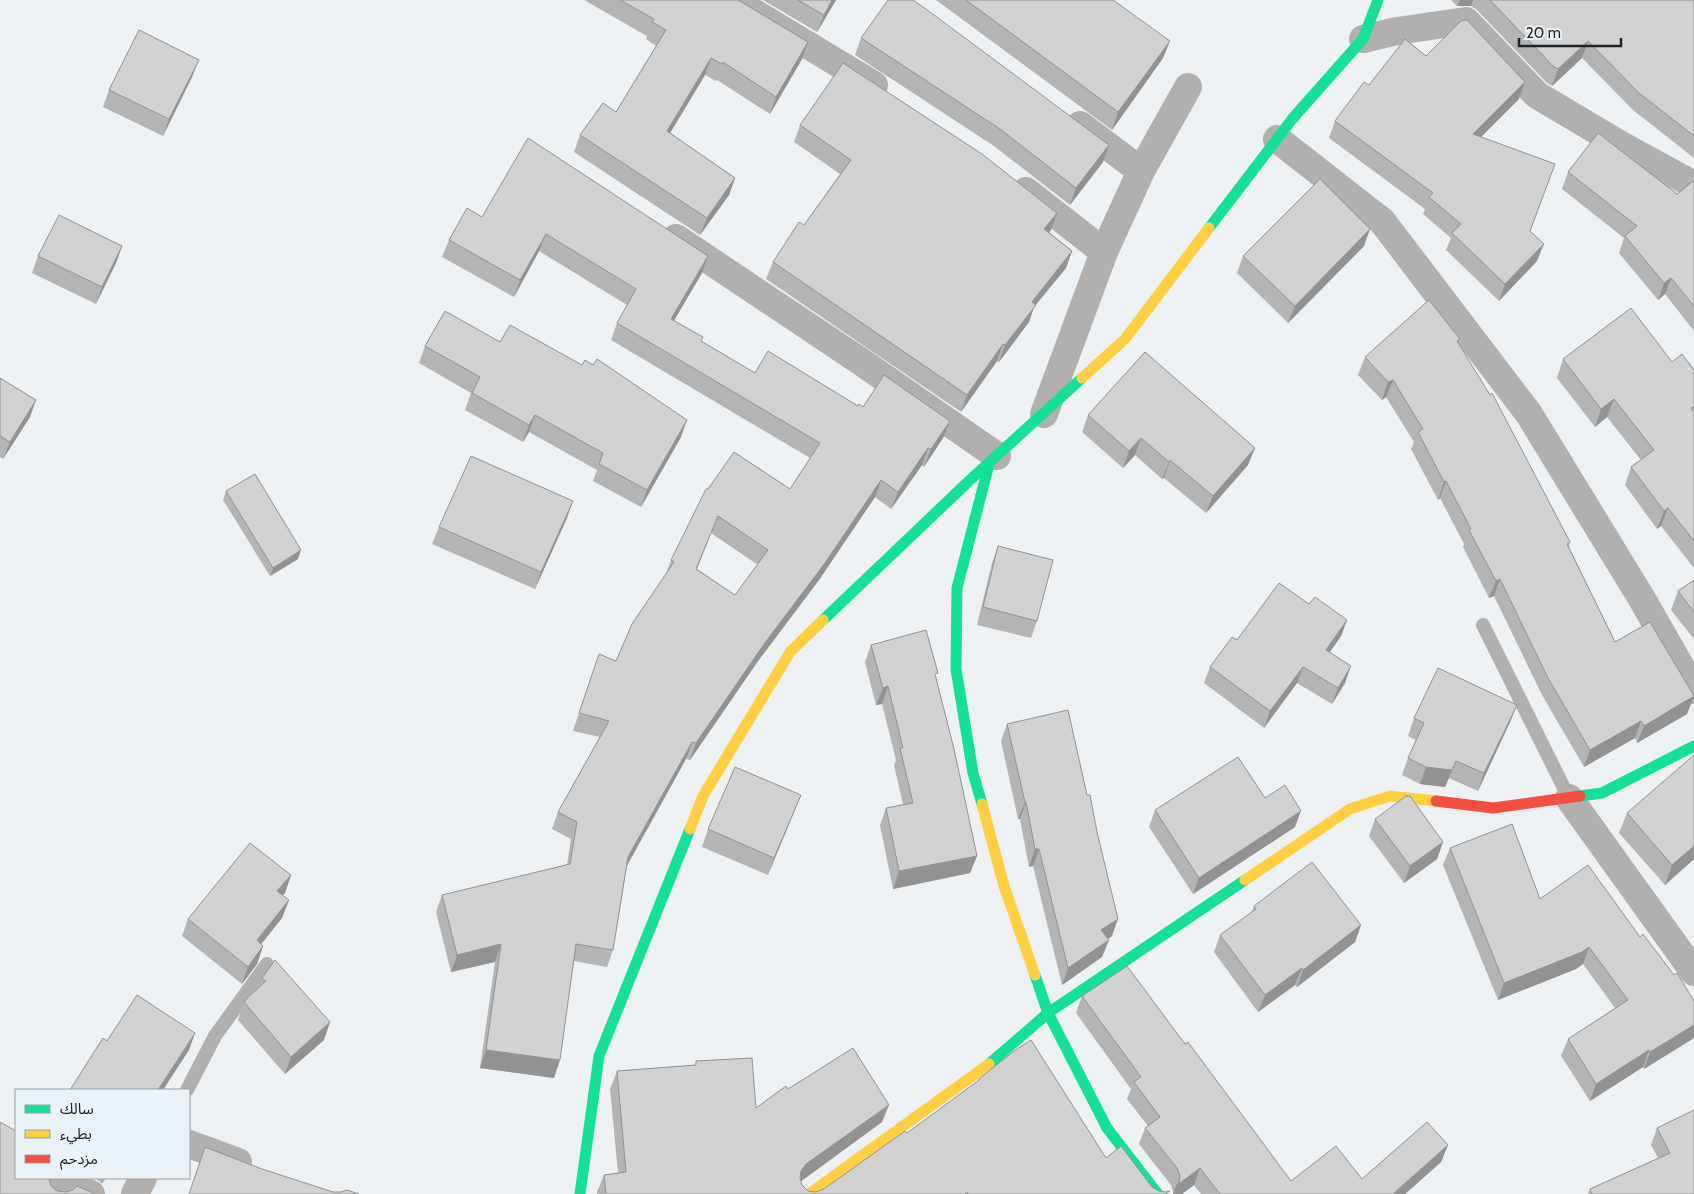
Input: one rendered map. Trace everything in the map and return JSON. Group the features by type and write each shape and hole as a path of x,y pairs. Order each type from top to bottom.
{"street":[{"path":"732,0 855,72 896,100"},
{"path":"580,1194 599,1056 703,796 790,652 993,460 1125,339 1293,118 1363,39 1378,0"},
{"path":"1363,39 1397,31 1466,21 1537,96 1694,185"},
{"path":"1044,414 1104,252 1140,171 1188,87"},
{"path":"1063,113 1140,171"},
{"path":"1277,139 1382,221 1529,414 1642,599 1694,690"},
{"path":"1007,176 1104,252"},
{"path":"656,225 854,358 993,460"},
{"path":"993,460 957,588 956,669 973,773 1004,886 1048,1013 1108,1128 1158,1194"},
{"path":"810,1194 983,1069 1048,1013 1350,809 1390,796 1493,808 1602,793 1694,746"},
{"path":"1569,798 1694,972"},
{"path":"190,1144 261,1171"},
{"path":"135,1194 142,1179"},
{"path":"58,1194 63,1183 91,1194"}],"lane":[{"path":"1483,625 1569,798"},
{"path":"188,1089 215,1036 267,964"}],"building":[{"path":"620,0 738,0 808,42 776,97 723,62 722,64 711,58 667,131 735,178 707,218 580,135 603,103 616,112 666,30 652,22 654,19"},
{"path":"798,0 832,0 824,15"},
{"path":"888,0 913,0 1109,145 1076,188 1000,129 861,38"},
{"path":"966,0 1113,0 1170,41 1118,112"},
{"path":"1490,0 1694,0 1694,136 1639,93 1588,41 1558,69"},
{"path":"1467,20 1525,82 1473,134 1555,164 1530,231 1544,244 1505,284 1452,233 1461,224 1429,197 1433,193 1335,121 1364,82 1369,85 1405,39 1426,56 1461,21"},
{"path":"139,30 199,60 169,119 109,90"},
{"path":"843,63 982,154 1057,213 1044,229 1072,251 1032,302 1036,305 1005,345 1003,344 967,395 773,262 799,222 804,225 851,160 800,125"},
{"path":"1598,133 1677,194 1694,182 1694,306 1671,278 1664,283 1625,236 1637,226 1568,172"},
{"path":"528,138 708,256 671,319 703,337 701,341 755,373 768,351 858,406 859,404 863,407 884,375 950,421 931,449 928,448 898,492 881,480 825,563 764,644 696,743 692,742 628,857 613,950 576,944 560,1060 486,1050 501,944 457,955 442,895 570,864 577,822 558,812 609,721 579,713 599,654 616,661 632,624 674,562 671,560 706,489 708,489 734,452 790,489 820,443 617,323 636,289 546,234 520,280 449,240 467,208 482,217","holes":["718,516 768,550 735,595 696,569"]},
{"path":"1320,179 1370,229 1295,306 1243,256"},
{"path":"59,215 122,246 102,287 38,256"},
{"path":"1429,300 1460,339 1457,341 1490,395 1492,393 1570,542 1567,544 1615,642 1650,622 1694,696 1644,726 1641,721 1590,750 1548,678 1500,579 1496,581 1446,481 1444,482 1418,432 1423,429 1393,380 1388,382 1365,357"},
{"path":"1631,308 1672,362 1682,354 1694,370 1694,407 1691,408 1694,412 1694,541 1668,508 1664,511 1631,467 1654,450 1614,399 1601,409 1563,359"},
{"path":"445,311 500,342 510,325 582,365 585,360 593,365 597,359 687,420 647,490 599,464 603,453 535,415 529,425 472,393 480,377 425,346"},
{"path":"1145,352 1255,448 1213,496 1141,438 1129,451 1088,415"},
{"path":"0,378 36,400 10,442 0,436"},
{"path":"471,456 573,501 541,572 439,527"},
{"path":"255,474 301,550 273,568 226,491"},
{"path":"998,546 1053,560 1037,621 983,607"},
{"path":"1694,580 1694,612 1678,591"},
{"path":"1279,583 1309,604 1315,597 1347,620 1326,650 1351,666 1338,688 1303,667 1270,711 1210,667 1232,637 1237,640"},
{"path":"926,630 938,673 935,674 954,749 977,856 899,871 886,808 913,803 900,748 903,748 888,686 883,688 871,645"},
{"path":"1438,668 1517,705 1484,773 1456,761 1452,770 1426,767 1408,758 1424,723 1414,718"},
{"path":"1068,710 1087,795 1090,795 1118,919 1101,930 1109,940 1068,968 1039,849 1035,849 1007,724"},
{"path":"1694,755 1694,846 1672,865 1627,813"},
{"path":"1238,757 1265,798 1285,785 1301,811 1199,878 1155,810"},
{"path":"735,767 801,795 774,858 708,829"},
{"path":"1406,796 1410,796 1443,842 1410,866 1375,819"},
{"path":"1512,824 1540,899 1588,865 1640,937 1643,934 1674,975 1677,973 1694,1001 1694,1025 1650,1052 1649,1050 1596,1084 1568,1039 1628,1000 1589,947 1582,952 1504,983 1450,848"},
{"path":"250,843 291,875 277,891 289,900 257,940 263,946 248,967 188,919"},
{"path":"1312,862 1361,925 1303,970 1302,968 1265,995 1220,935 1256,909 1254,906"},
{"path":"275,960 330,1022 291,1057 244,1002 266,981 262,978"},
{"path":"1127,966 1185,1044 1188,1042 1291,1181 1336,1146 1362,1179 1427,1122 1448,1145 1393,1194 1220,1194 1200,1168 1176,1186 1179,1183 1180,1176 1177,1168 1145,1128 1160,1117 1134,1082 1141,1077 1082,996"},
{"path":"137,995 195,1033 159,1089 71,1089 103,1038 107,1041"},
{"path":"1031,1040 1106,1158 1121,1146 1152,1187 1159,1191 1170,1191 1166,1194 968,1194 967,1192 965,1194 606,1194 604,1175 626,1172 617,1071 696,1065 696,1061 752,1058 756,1108 786,1086 788,1089 853,1048 889,1105 806,1164 801,1171 802,1185 808,1191 816,1192 824,1189 905,1131 907,1133"},
{"path":"1694,1110 1694,1194 1592,1194 1590,1189 1670,1153 1657,1128"},
{"path":"0,1122 15,1130 15,1179 49,1179 51,1186 57,1191 66,1192 73,1190 77,1186 96,1194 0,1194"},
{"path":"205,1147 262,1169 333,1192 347,1190 359,1194 189,1194"}],"traffic: fast":[{"path":"1209,228 1293,118 1363,39 1378,0"},
{"path":"823,620 970,480 1082,378"},
{"path":"982,804 973,773 956,669 957,588 989,464"},
{"path":"1580,796 1602,793 1694,746"},
{"path":"580,1194 599,1056 690,829"},
{"path":"989,1064 1048,1013 1245,880"},
{"path":"1035,975 1048,1013 1107,1128 1158,1194"}],"traffic: slow":[{"path":"1082,378 1125,339 1209,228"},
{"path":"690,829 703,796 790,652 823,620"},
{"path":"1245,880 1350,809 1390,796 1436,801"},
{"path":"982,804 1004,886 1035,975"},
{"path":"809,1194 989,1064"}],"traffic: jam":[{"path":"1436,801 1493,808 1580,796"}]}
